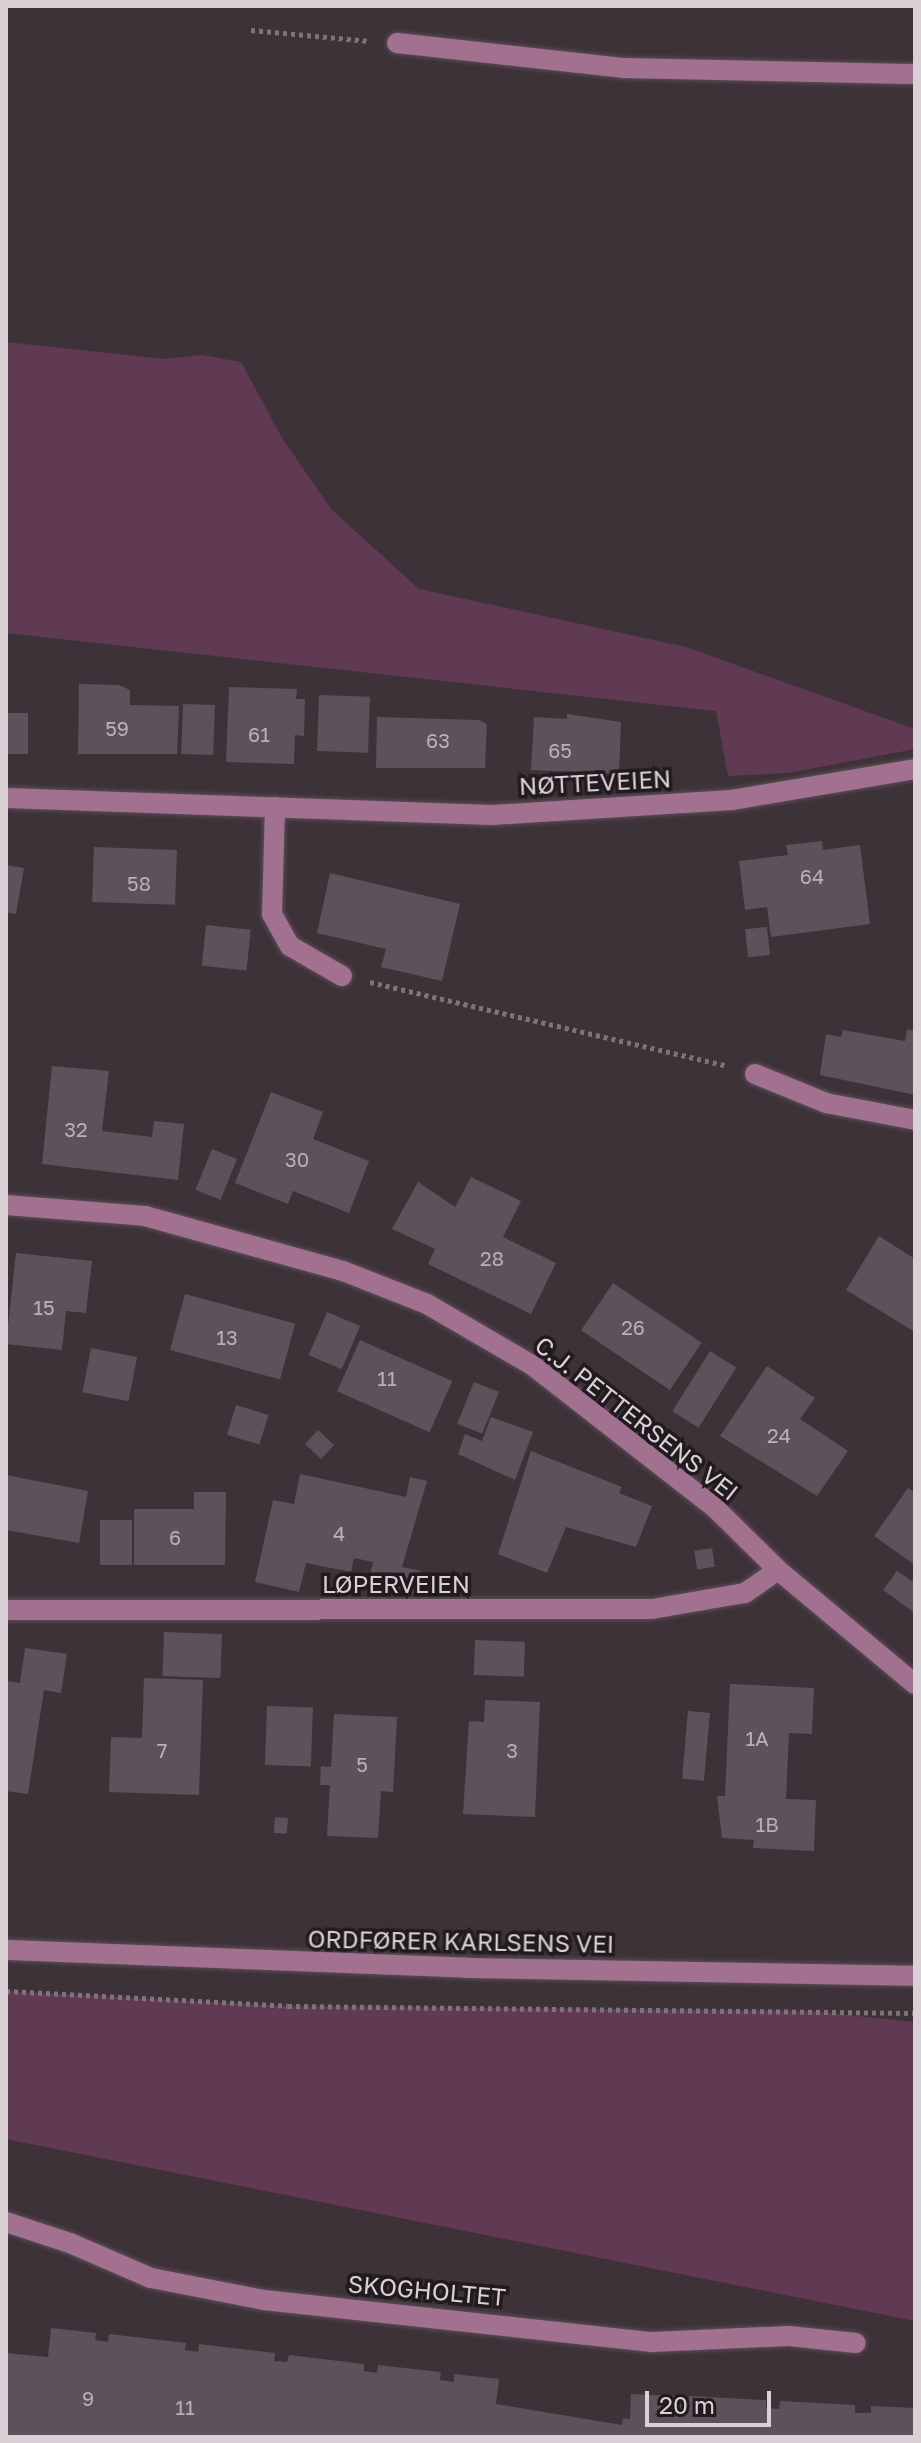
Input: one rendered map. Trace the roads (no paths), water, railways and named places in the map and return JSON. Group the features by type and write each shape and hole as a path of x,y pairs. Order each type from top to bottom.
{"street":[{"path":"397,43 623,68 915,74"},
{"name":"NØTTEVEIEN","path":"6,798 492,815 732,800 915,769"},
{"path":"275,807 272,914 290,946 342,976"},
{"path":"755,1074 826,1103 915,1120"},
{"name":"C.J. PETTERSENS VEI","path":"6,1205 145,1216 343,1271 427,1304 532,1365 715,1508 778,1570 915,1684"},
{"name":"LØPERVEIEN","path":"6,1610 652,1609 745,1593 778,1570"},
{"name":"ORDFØRER KARLSENS VEI","path":"6,1950 451,1968 915,1976"},
{"name":"SKOGHOLTET","path":"6,2222 151,2278 264,2300 652,2342 789,2336 856,2343"}]}
